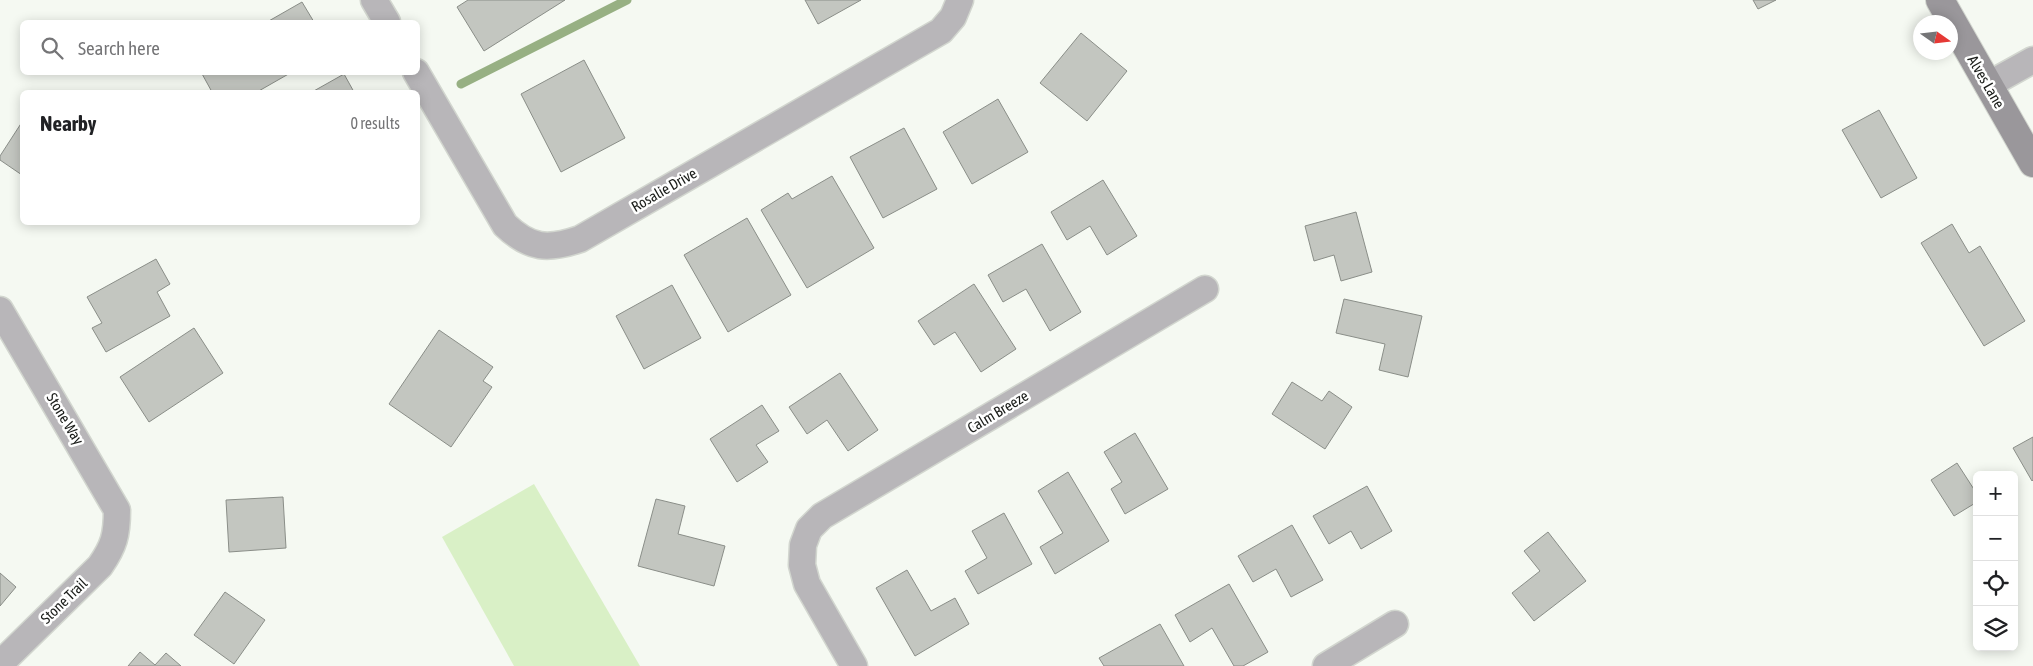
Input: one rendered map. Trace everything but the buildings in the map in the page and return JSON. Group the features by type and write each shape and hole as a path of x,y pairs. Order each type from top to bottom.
{"street":[{"path":"374,0 386,20"},
{"name":"Rosalie Drive","path":"418,75 505,225 519,238 540,246 561,246 580,239 941,32 953,17 960,0"},
{"name":"Alves Lane","path":"1940,0 2033,163"},
{"path":"1988,85 2033,60"},
{"name":"Calm Breeze","path":"854,666 806,584 802,565 803,546 809,529 822,516 1205,289"},
{"name":"Stone Way","path":"0,310 114,503 117,510 117,532"},
{"name":"Stone Trail","path":"0,664 100,566 110,550 117,532"},
{"path":"1326,666 1395,624"}],"green space":[{"path":"534,484 640,666 514,666 442,537"}],"waterway":[{"path":"461,84 627,0"}]}
